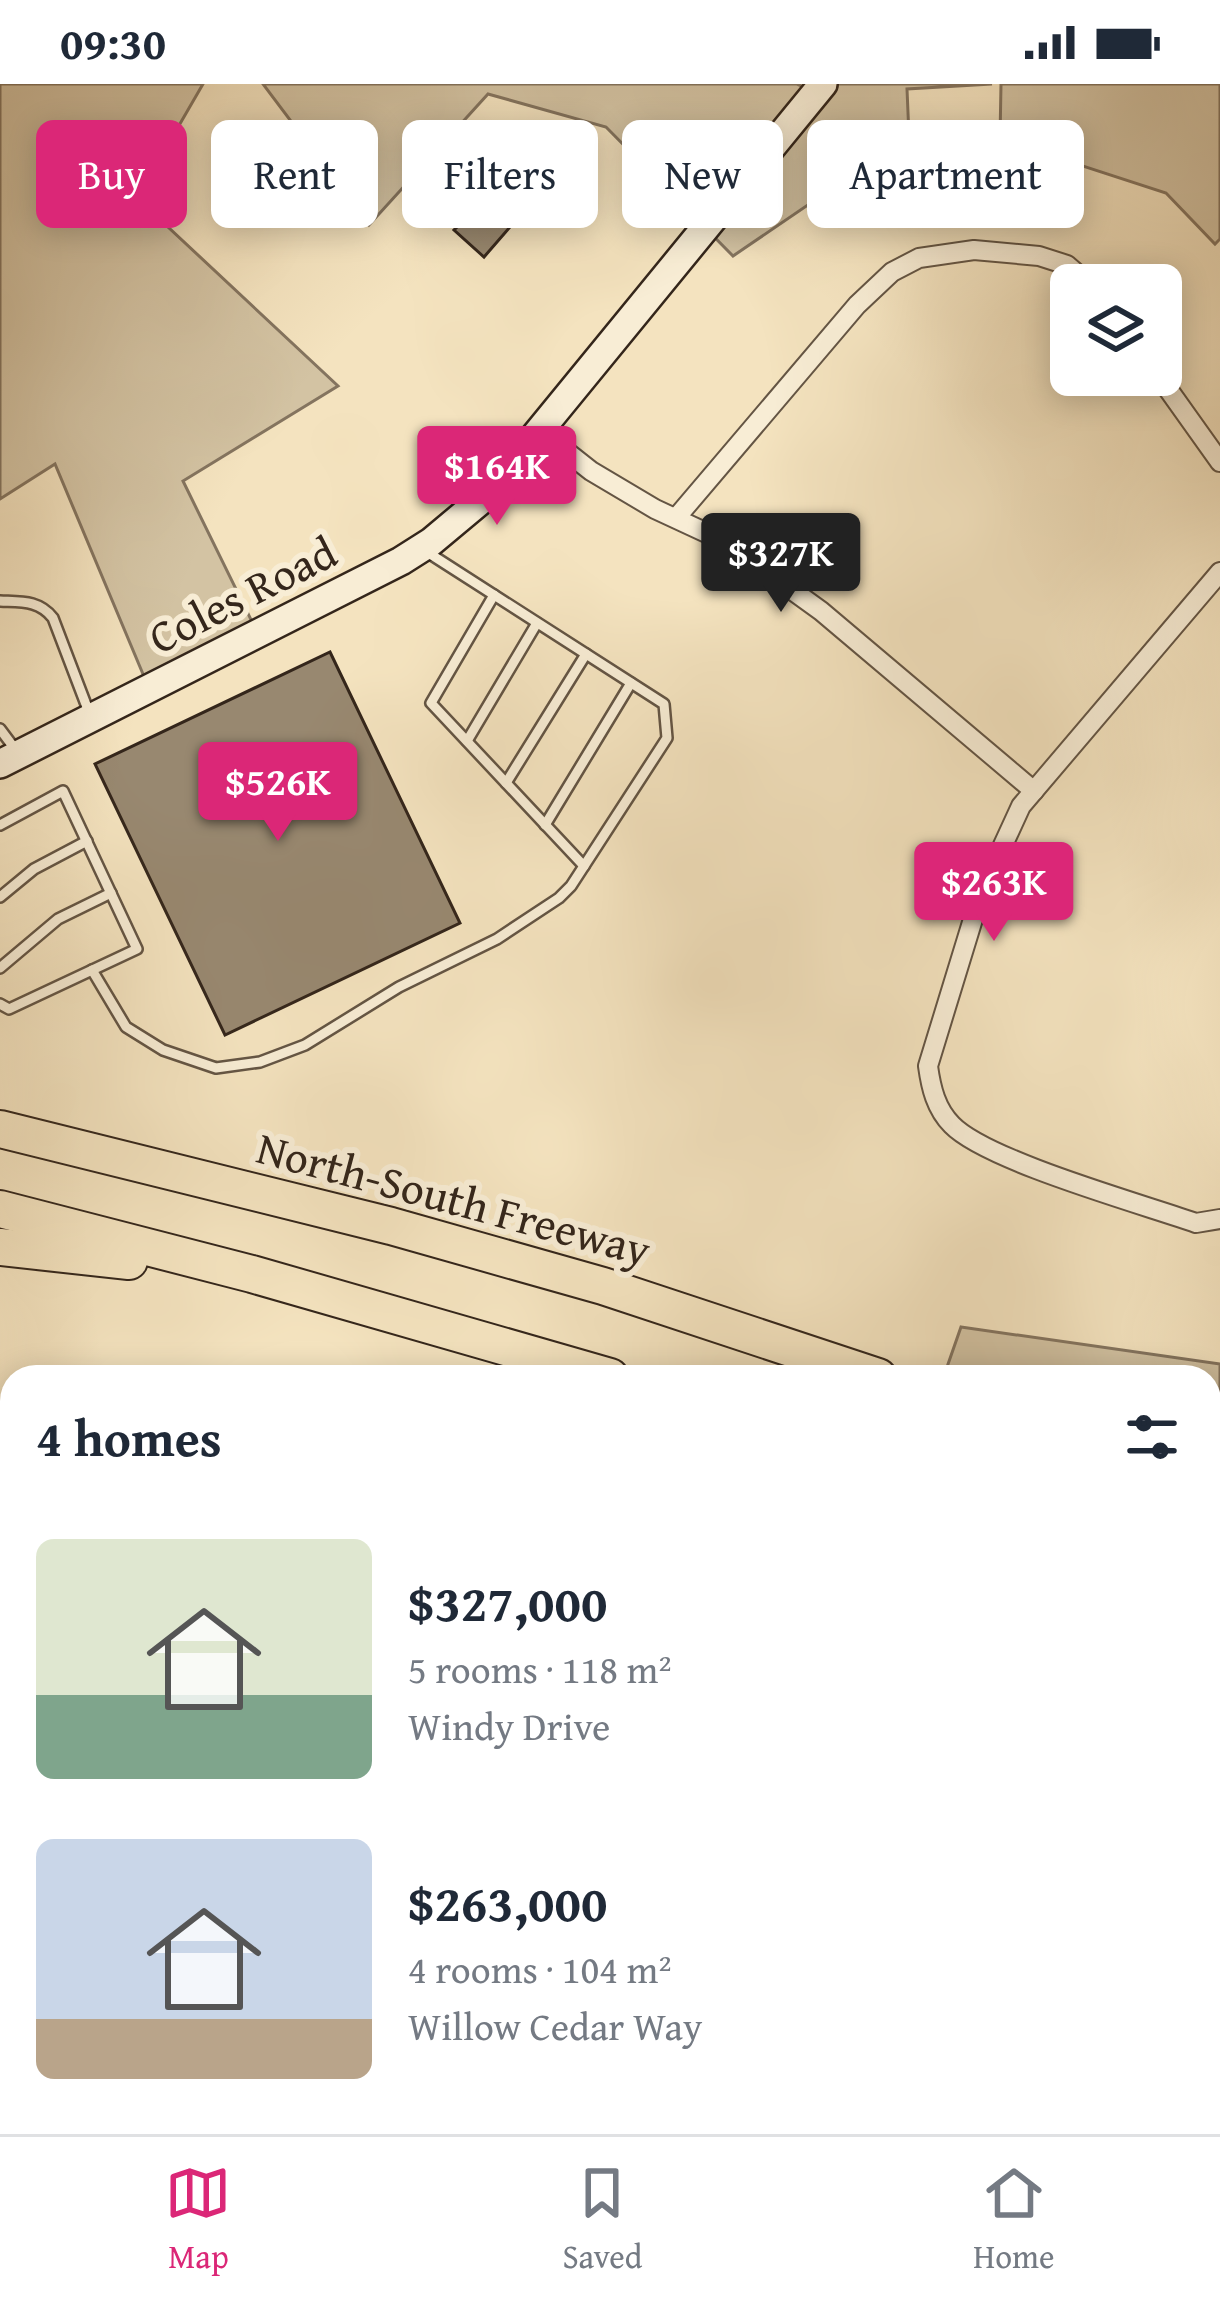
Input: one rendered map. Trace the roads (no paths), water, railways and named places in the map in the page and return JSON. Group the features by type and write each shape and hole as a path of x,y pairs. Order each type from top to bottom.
{"highway":[{"name":"North-South Freeway","path":"0,1130 434,1238 603,1286 842,1365"},
{"path":"0,1209 252,1274 568,1365"},
{"path":"0,1247 252,1274"}],"street":[{"name":"Coles Road","path":"9,759 421,549 486,496 823,84"},
{"path":"676,518 857,305 892,272 919,258 974,250 1039,256 1061,264"},
{"path":"1173,396 1220,462"},
{"path":"539,430 591,471 724,541 821,611 1034,791"},
{"path":"1220,572 1034,791 1002,843 981,893 928,1066 931,1090 955,1128 979,1146 1196,1223 1220,1219"}],"lane":[{"path":"92,970 126,1027 164,1051 216,1068 260,1062 305,1045 398,986 496,939 560,898 667,738 664,704 421,549"},
{"path":"494,596 431,703 584,866"},
{"path":"0,601 46,608 91,716"},
{"path":"466,741 537,623"},
{"path":"506,783 586,654"},
{"path":"545,825 631,683"},
{"path":"0,729 9,759"},
{"path":"0,825 63,791 137,949 9,1009 0,1004"},
{"path":"0,897 34,869 87,841"},
{"path":"0,968 58,919 111,893"}]}
